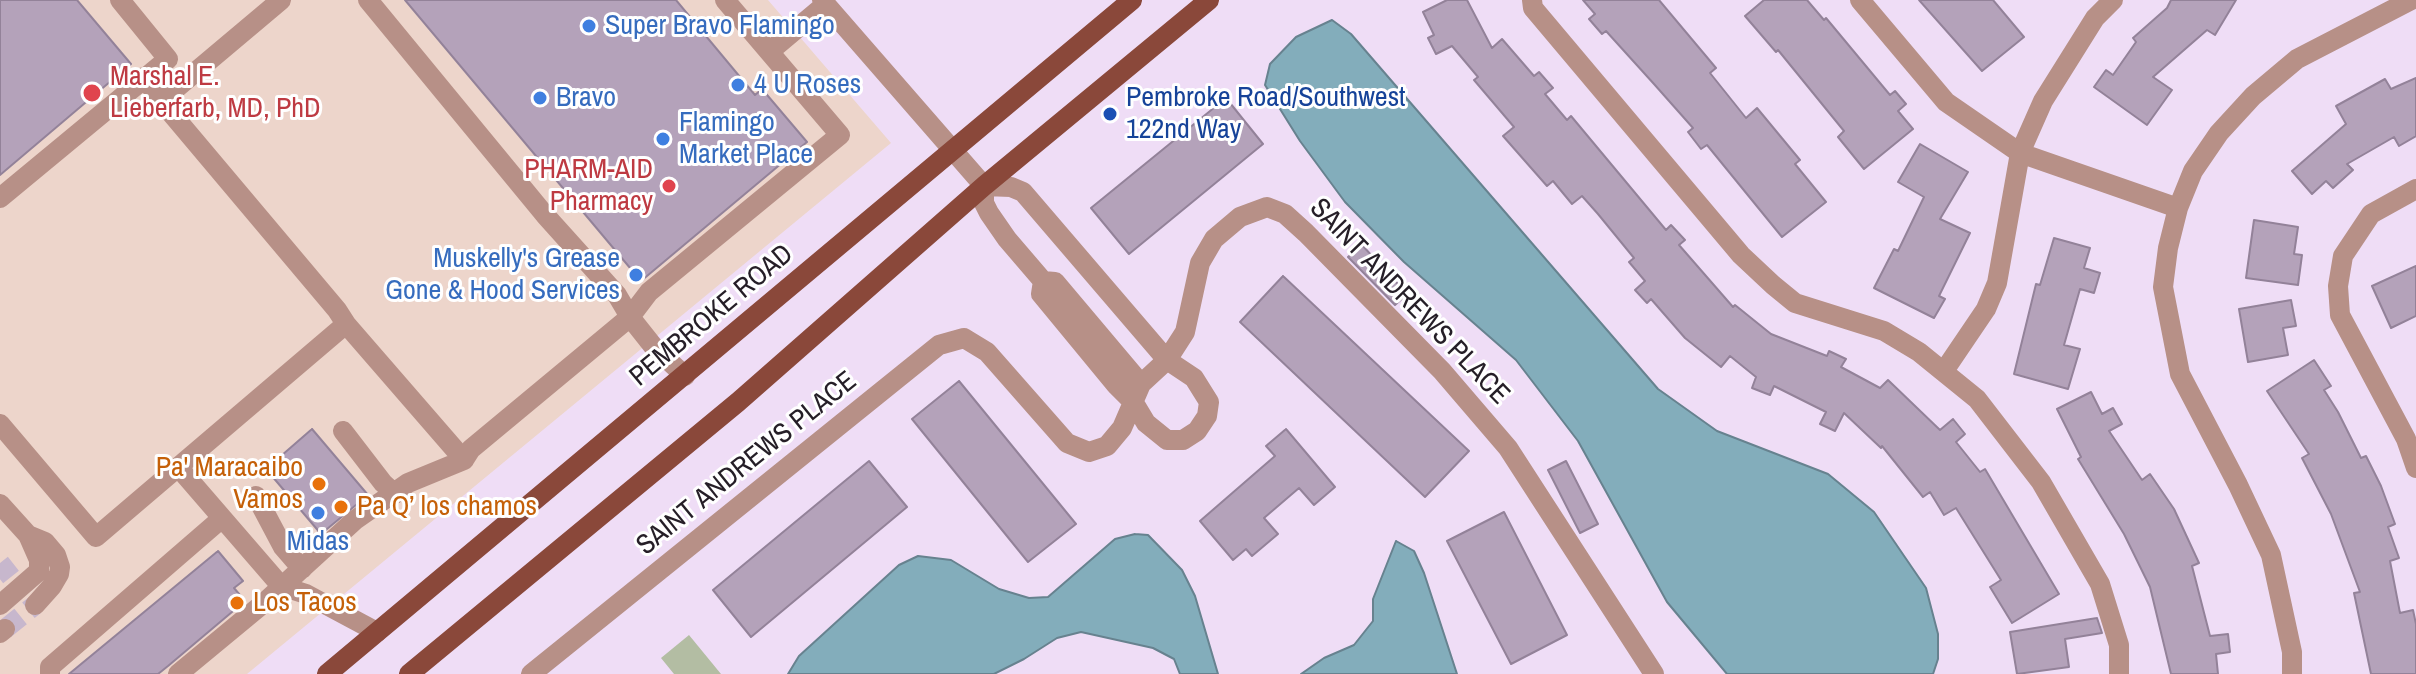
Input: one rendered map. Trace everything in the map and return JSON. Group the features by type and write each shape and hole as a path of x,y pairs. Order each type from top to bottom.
{"main road":[{"name":"PEMBROKE ROAD","path":"327,674 1132,0"},
{"path":"409,674 738,402 984,186 1209,0"}],"street":[{"path":"0,198 168,59 120,0"},
{"path":"161,101 281,0"},
{"path":"178,674 265,602 355,520 408,483 464,460 471,449 630,317 649,292 840,135 725,0"},
{"path":"1532,0 1533,8 1741,255 1773,285 1795,303 1884,331 1919,352 1977,399 2041,482 2100,584 2119,645 2119,674"},
{"path":"1860,0 1946,102 2020,153 2178,208"},
{"path":"1944,371 1986,309 1997,283 2020,153 2043,101 2095,18 2113,0"},
{"path":"2292,674 2292,652 2271,555 2180,374 2163,287 2168,248 2178,208 2193,171 2219,133 2253,96 2297,59 2411,0"},
{"path":"770,51 824,2 984,186 984,203 989,213 1043,281 1055,282 1137,393 1146,423 1167,440 1183,440 1197,431 1207,416 1209,402 1194,378 1167,360 1032,200 1011,187 984,186"},
{"path":"376,3 545,215 617,295 653,346 685,376"},
{"path":"144,77 346,324 464,460"},
{"path":"2416,189 2371,214 2343,256 2338,286 2340,315 2406,439 2416,468"},
{"name":"SAINT ANDREWS PLACE","path":"531,674 939,345 964,338 987,352 1067,443 1089,452 1107,446 1122,428 1137,393 1167,360 1185,332 1200,263 1214,239 1240,217 1267,207 1285,214 1442,371 1508,448 1654,674"},
{"path":"0,424 96,537 346,324"},
{"path":"343,431 395,494"},
{"path":"179,468 281,586 306,594 377,632"},
{"path":"256,496 283,547 302,569"},
{"path":"0,505 28,535 39,560 39,571 16,582 0,605"},
{"path":"50,674 50,667 221,519"},
{"path":"28,535 45,542 56,555 60,567 52,586 35,605"}],"shaded area":[{"path":"0,0 768,0 891,143 247,674 0,674"}],"green space":[{"path":"689,635 721,674 674,674 661,658"}],"water":[{"path":"1332,20 1351,34 1658,389 1717,431 1828,474 1874,512 1926,588 1938,634 1938,659 1933,674 1727,674 1667,602 1578,441 1516,360 1404,262 1345,202 1300,141 1265,85 1270,64 1296,37"},
{"path":"1135,534 1148,535 1182,570 1195,596 1218,674 1180,674 1174,659 1153,648 1081,632 1057,638 994,674 788,674 799,656 899,565 918,556 951,560 999,589 1029,598 1048,597 1115,539"},
{"path":"1396,541 1414,551 1457,674 1301,674 1324,658 1354,645 1373,621 1373,599"}],"building":[{"path":"0,0 77,0 131,64 0,175"},
{"name":"Flamingo Market Place","path":"405,0 676,0 755,95 762,89 807,142 641,281"},
{"path":"1447,0 1467,0 1492,48 1502,39 1534,76 1539,72 1553,88 1545,94 1567,120 1571,116 1666,230 1671,225 1685,240 1679,245 1733,307 1735,305 1771,334 1827,356 1829,351 1846,359 1841,367 1880,388 1888,380 1940,430 1953,419 1965,434 1956,442 1980,472 1985,469 2059,594 2012,623 1990,587 2001,580 1956,508 1944,515 1930,492 1923,497 1882,446 1844,413 1835,431 1820,424 1826,412 1774,386 1770,395 1752,388 1756,377 1730,356 1721,367 1685,338 1651,299 1647,303 1635,290 1645,281 1629,262 1634,258 1598,214 1582,196 1572,204 1553,181 1547,186 1503,136 1514,127 1474,80 1478,77 1452,46 1436,54 1428,38 1434,35 1423,12"},
{"path":"1583,0 1659,0 1716,68 1710,73 1746,118 1757,108 1800,160 1795,164 1826,202 1782,237 1707,145 1701,149 1688,132 1693,128 1606,31 1602,34 1589,19 1595,14"},
{"path":"1764,0 1807,0 1824,20 1826,18 1890,95 1895,91 1906,104 1898,111 1913,129 1864,169 1838,137 1844,131 1778,50 1776,52 1745,16"},
{"path":"1919,0 1993,0 2024,37 1982,71"},
{"path":"2171,0 2236,0 2215,35 2207,30 2153,77 2172,90 2147,125 2094,87 2106,70 2113,75 2136,42 2133,38 2167,8"},
{"path":"2416,78 2416,136 2399,146 2394,137 2347,164 2353,170 2333,188 2326,181 2312,194 2292,171 2346,124 2336,106 2385,79 2391,89"},
{"path":"1226,98 1263,144 1129,254 1091,208"},
{"path":"1920,144 1968,172 1940,219 1970,233 1939,296 1945,299 1934,318 1874,288 1894,249 1898,251 1924,197 1898,182"},
{"path":"2254,220 2298,227 2294,254 2302,255 2298,285 2246,278"},
{"path":"2054,238 2090,248 2084,268 2100,273 2094,293 2080,289 2064,345 2080,349 2068,389 2014,374 2036,284 2040,285"},
{"path":"1362,245 1407,294 1395,305 1348,257"},
{"path":"2416,266 2416,316 2391,328 2372,286"},
{"path":"1283,276 1469,451 1425,497 1240,322"},
{"path":"2291,300 2296,326 2283,328 2288,355 2248,362 2239,309"},
{"path":"2314,360 2331,386 2324,390 2361,458 2366,456 2395,524 2388,527 2399,558 2390,561 2400,613 2413,610 2416,674 2371,674 2354,593 2360,592 2331,514 2302,458 2309,454 2267,391"},
{"path":"959,381 1076,524 1028,562 912,419"},
{"path":"2091,392 2102,414 2113,408 2122,424 2109,431 2142,480 2150,474 2174,509 2199,563 2192,566 2210,636 2228,634 2230,652 2216,654 2218,674 2171,674 2150,587 2124,534 2078,459 2081,457 2057,409"},
{"path":"312,429 368,495 321,534 266,469"},
{"path":"1286,429 1335,487 1314,505 1299,488 1264,518 1278,534 1252,556 1246,549 1233,560 1200,521 1275,456 1266,446"},
{"path":"869,461 907,507 751,637 713,590"},
{"path":"1566,461 1598,524 1580,533 1548,470"},
{"path":"1504,512 1567,635 1511,664 1447,541"},
{"path":"218,551 243,581 234,588 245,601 168,666 158,674 69,674"},
{"path":"2097,618 2102,633 2065,639 2069,667 2017,674 2010,632"}],"tunnel":[{"path":"0,563 11,577"},
{"path":"5,629 35,605"}],"place":[{"name":"Super Bravo Flamingo","path":"589,26"},
{"name":"4 U Roses","path":"738,85"},
{"name":"Marshal E. Lieberfarb, MD, PhD","path":"92,93"},
{"name":"Bravo","path":"540,98"},
{"name":"Pembroke Road/Southwest 122nd Way","path":"1110,114"},
{"name":"Flamingo Market Place","path":"663,139"},
{"name":"PHARM-AID Pharmacy","path":"669,186"},
{"name":"Muskelly's Grease Gone & Hood Services","path":"636,275"},
{"name":"Pa' Maracaibo Vamos","path":"319,484"},
{"name":"Pa Q’ los chamos","path":"341,507"},
{"name":"Midas","path":"318,513"},
{"name":"Los Tacos","path":"237,603"}]}
